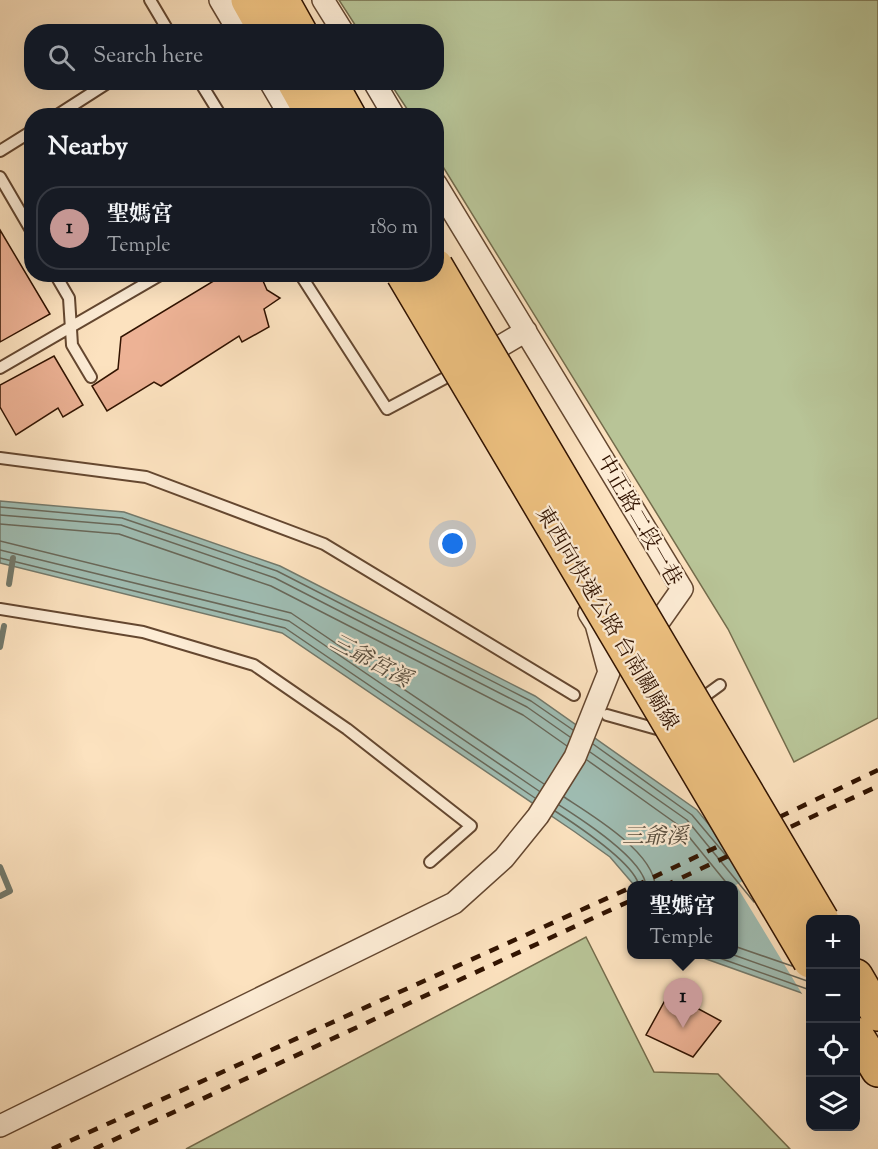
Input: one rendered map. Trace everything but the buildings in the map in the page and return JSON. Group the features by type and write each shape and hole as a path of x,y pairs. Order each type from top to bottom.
{"highway":[{"path":"248,0 262,24"},
{"path":"282,0 296,24"},
{"path":"298,90 309,108"},
{"path":"334,90 345,108"},
{"name":"東西向快速公路 台南關廟線","path":"444,280 819,915"},
{"name":"東西向快速公路 台南關廟線","path":"408,282 806,954"},
{"path":"860,984 878,1014"},
{"path":"860,1042 878,1070"}],"street":[{"path":"220,0 234,24"},
{"path":"323,0 337,24"},
{"path":"275,90 285,108"},
{"path":"379,90 389,108"},
{"name":"中正路二段一巷","path":"444,197 682,589 598,718"},
{"path":"0,1126 454,903 504,858 538,816 598,718 609,672 596,624 391,282"},
{"path":"447,377 526,331"}],"lane":[{"path":"150,0 164,24"},
{"path":"68,108 97,90"},
{"path":"205,90 216,108"},
{"path":"0,151 24,136"},
{"path":"0,177 24,218"},
{"path":"60,282 69,298 72,345 91,377"},
{"path":"0,368 148,282"},
{"path":"305,282 387,409 447,377"},
{"path":"0,458 146,477 324,544 574,695"},
{"path":"0,609 143,632 254,665 347,729 471,826 430,862"},
{"path":"598,718 657,729 720,685"}],"green space":[{"path":"339,0 878,0 878,718 794,762 728,629 444,168 444,108 406,108 395,90 444,90 444,24 354,24"},
{"path":"586,937 654,1072 718,1074 790,1149 186,1149"}],"water":[{"name":"三爺溪","path":"0,501 124,512 280,566 535,696 697,810 767,896 806,918 806,995 706,959 738,959 738,881 631,881 610,857 575,832 282,633 0,563"}],"pier":[{"path":"753,875 806,917 806,998 804,997 738,888 738,884"},
{"path":"860,934 864,935 878,959 878,1023 860,1016"}],"waterway":[{"path":"9,584 13,558"},
{"path":"0,647 4,626"},
{"path":"0,867 10,891 0,896"}],"railway":[{"path":"645,881 878,770"},
{"path":"675,881 878,786"},
{"path":"52,1149 627,889"},
{"path":"94,1149 627,902"}],"place":[{"name":"聖媽宮","path":"683,1028"}],"water label":[{"name":"三爺宮溪","path":"370,662"}]}
